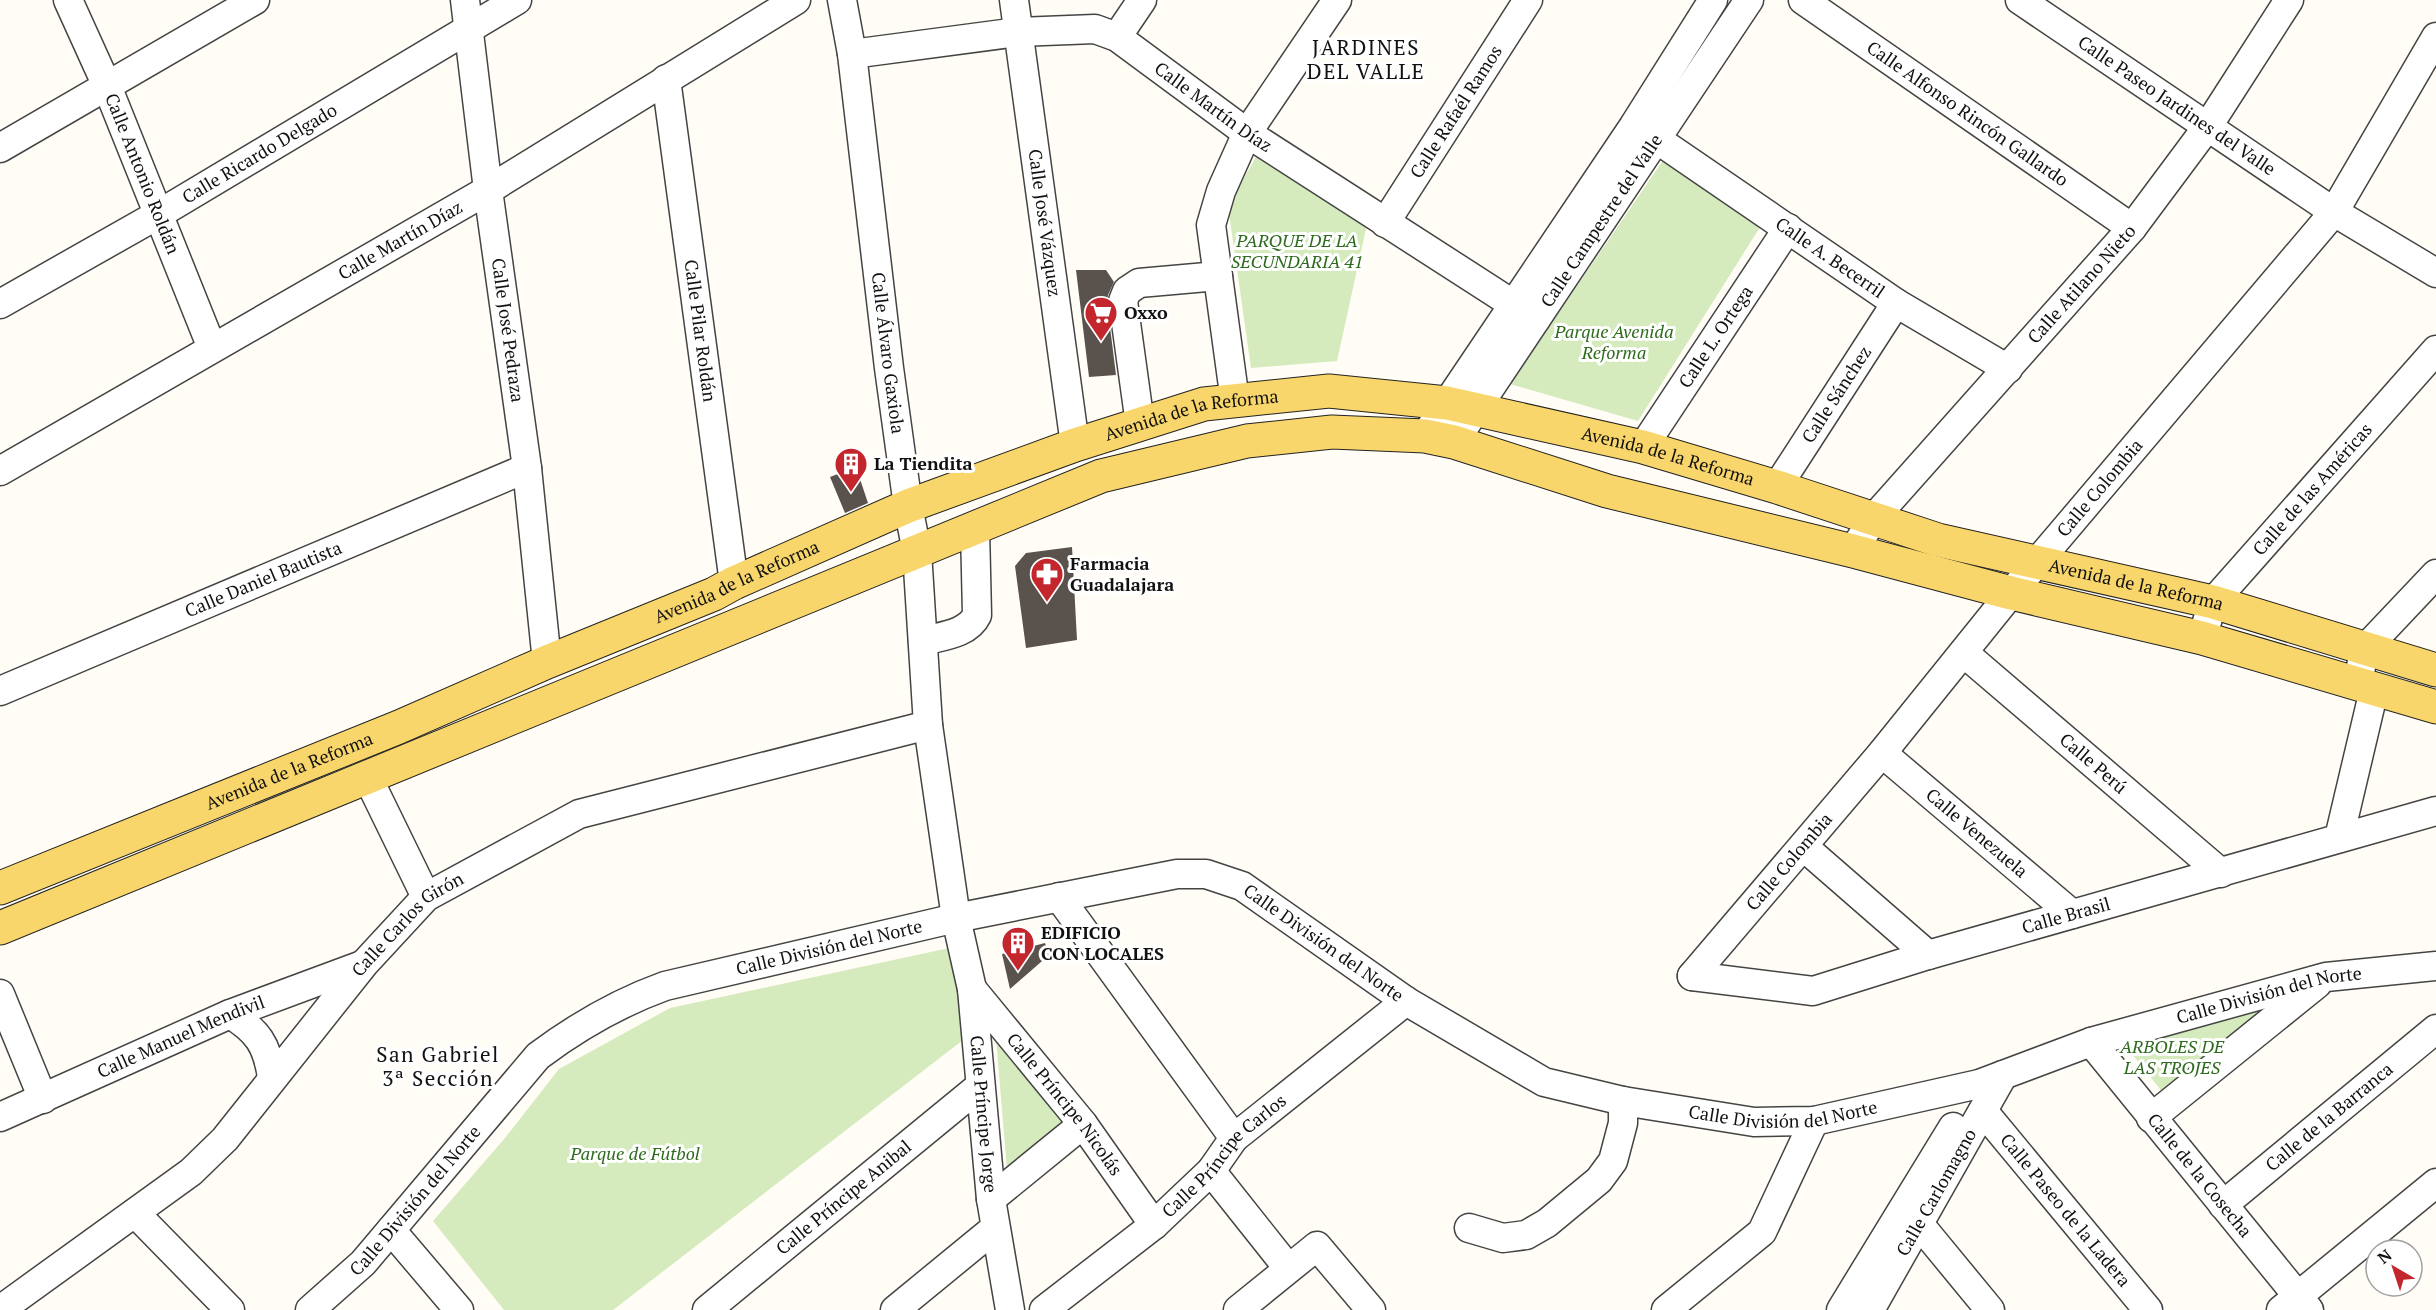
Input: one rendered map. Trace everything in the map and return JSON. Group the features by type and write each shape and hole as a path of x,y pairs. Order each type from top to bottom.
{"main road":[{"name":"Avenida de la Reforma","path":"0,888 399,727 547,662 714,594 908,506 1075,445 1204,404 1329,391 1462,406 1643,447 1777,487 1938,540 2036,564 2213,602 2364,650 2436,670"},
{"name":"Avenida de la Reforma","path":"0,928 1101,476 1247,441 1332,432 1440,439 1607,491 1853,551 2011,593 2202,638 2436,707"}],"street":[{"name":"Calle Antonio Roldán","path":"68,0 107,86 212,348"},
{"path":"0,148 255,0"},
{"name":"Calle José Pedraza","path":"465,0 488,190 527,468 547,662"},
{"name":"Calle Ricardo Delgado","path":"0,304 159,214 517,0"},
{"name":"Calle Martín Díaz","path":"0,471 488,190 796,0"},
{"name":"Calle Álvaro Gaxiola","path":"842,0 852,54 889,368 908,506 917,552 928,725 956,918"},
{"name":"Calle José Vázquez","path":"1014,0 1075,445"},
{"path":"1117,37 1142,0"},
{"path":"1235,401 1211,225 1221,191 1247,133 1336,0"},
{"name":"Calle Rafaél Ramos","path":"1385,223 1528,0"},
{"name":"Calle Campestre del Valle","path":"1525,312 1633,127 1713,0"},
{"name":"Calle Campestre del Valle","path":"1440,439 1525,312 1655,138 1749,0"},
{"name":"Calle Alfonso Rincón Gallardo","path":"1803,0 2132,228"},
{"name":"Calle Paseo Jardines del Valle","path":"2020,0 2334,212 2436,273"},
{"name":"Calle Atilano Nieto","path":"1853,551 1873,519 2132,228 2208,126 2285,1"},
{"name":"Calle Martín Díaz","path":"852,54 1018,32 1095,29 1117,37 1247,133 1525,312"},
{"name":"Calle Colombia","path":"1692,976 1804,847 2011,593 2334,212 2436,37"},
{"name":"Calle Pilar Roldán","path":"666,79 734,583"},
{"name":"Calle A. Becerril","path":"1655,138 1896,303 2008,369"},
{"name":"Calle L. Ortega","path":"1643,447 1788,228"},
{"path":"1140,424 1123,301 1128,291 1139,283 1218,276"},
{"name":"Calle Sánchez","path":"1777,487 1896,303"},
{"name":"Calle de las Américas","path":"2202,638 2213,602 2436,350"},
{"name":"Calle Daniel Bautista","path":"0,691 527,468"},
{"path":"923,641 962,630 972,624 976,615 975,529"},
{"path":"2339,838 2366,687 2364,650 2436,574"},
{"name":"Calle Perú","path":"1964,653 2221,873"},
{"name":"Calle Carlos Girón","path":"0,1310 200,1164 225,1139 364,964 426,897 579,814 928,725"},
{"name":"Calle Venezuela","path":"1882,753 2072,914"},
{"path":"367,776 426,897"},
{"name":"Calle Brasil","path":"1692,976 1813,991 1928,955 2436,811"},
{"path":"1804,847 1928,955"},
{"name":"Calle División del Norte","path":"310,1310 363,1263 538,1056 566,1035 629,999 665,986 956,918 1177,874 1206,874 1242,886 1406,1001 1544,1082 1623,1101 1754,1122 1814,1121 1988,1090 2091,1042 2326,977 2436,966"},
{"path":"1059,897 1234,1138"},
{"name":"Calle Príncipe Jorge","path":"956,918 972,989 994,1228 1010,1310"},
{"name":"Calle Manuel Mendivil","path":"0,1117 230,1014 364,964"},
{"path":"2151,1118 2326,977"},
{"name":"Calle Príncipe Nicolás","path":"972,989 1083,1124 1154,1225"},
{"path":"0,994 42,1099"},
{"name":"Calle Príncipe Carlos","path":"1044,1310 1154,1225 1211,1171 1234,1138 1406,1001"},
{"path":"230,1014 247,1025 260,1039 269,1058 272,1077"},
{"name":"Calle de la Barranca","path":"2223,1205 2436,1029"},
{"name":"Calle de la Cosecha","path":"2091,1042 2223,1205 2295,1305"},
{"name":"Calle Príncipe Anibal","path":"707,1310 980,1086"},
{"name":"Calle Carlomagno","path":"1840,1310 1908,1221 1988,1090"},
{"name":"Calle Paseo de la Ladera","path":"1988,1090 2148,1310"},
{"path":"1469,1228 1503,1238 1526,1235 1547,1223 1591,1187 1613,1161 1623,1124 1623,1101"},
{"path":"1666,1310 1762,1233 1814,1121"},
{"path":"991,1199 1083,1124"},
{"path":"1211,1171 1288,1268"},
{"path":"2295,1305 2436,1183"},
{"path":"135,1213 230,1310"},
{"path":"1908,1221 1990,1310"},
{"name":"Calle Carlomagno","path":"1870,1310 1908,1221"},
{"path":"895,1310 994,1228"},
{"path":"391,1230 459,1310"},
{"path":"1244,1308 1288,1268 1317,1246 1371,1310"}],"green space":[{"name":"PARQUE DE LA SECUNDARIA 41","path":"1260,150 1367,224 1337,361 1251,368 1228,206"},
{"name":"Parque Avenida Reforma","path":"1664,159 1762,224 1638,421 1510,384"},
{"name":"Parque de Fútbol","path":"954,947 963,1040 613,1310 504,1310 433,1221 505,1138 559,1069 670,1008"},
{"name":"ARBOLES DE LAS TROJES","path":"2309,986 2165,1095 2123,1043"},
{"path":"996,1038 1072,1121 1007,1170"}],"building":[{"name":"Oxxo","path":"1076,270 1106,270 1114,282 1107,303 1116,375 1089,377"},
{"name":"La Tiendita","path":"856,467 868,503 845,513 830,477"},
{"name":"Farmacia Guadalajara","path":"1072,547 1077,640 1026,648 1015,566 1026,553"},
{"name":"EDIFICIO CON LOCALES","path":"1045,943 1049,955 1010,989 1002,954"}],"place":[{"name":"Oxxo","path":"1101,342"},
{"name":"La Tiendita","path":"851,493"},
{"name":"Farmacia Guadalajara","path":"1047,603"},
{"name":"EDIFICIO CON LOCALES","path":"1018,972"}],"district":[{"name":"JARDINES DEL VALLE","path":"1366,60"},
{"name":"San Gabriel 3ª Sección","path":"438,1067"}]}
